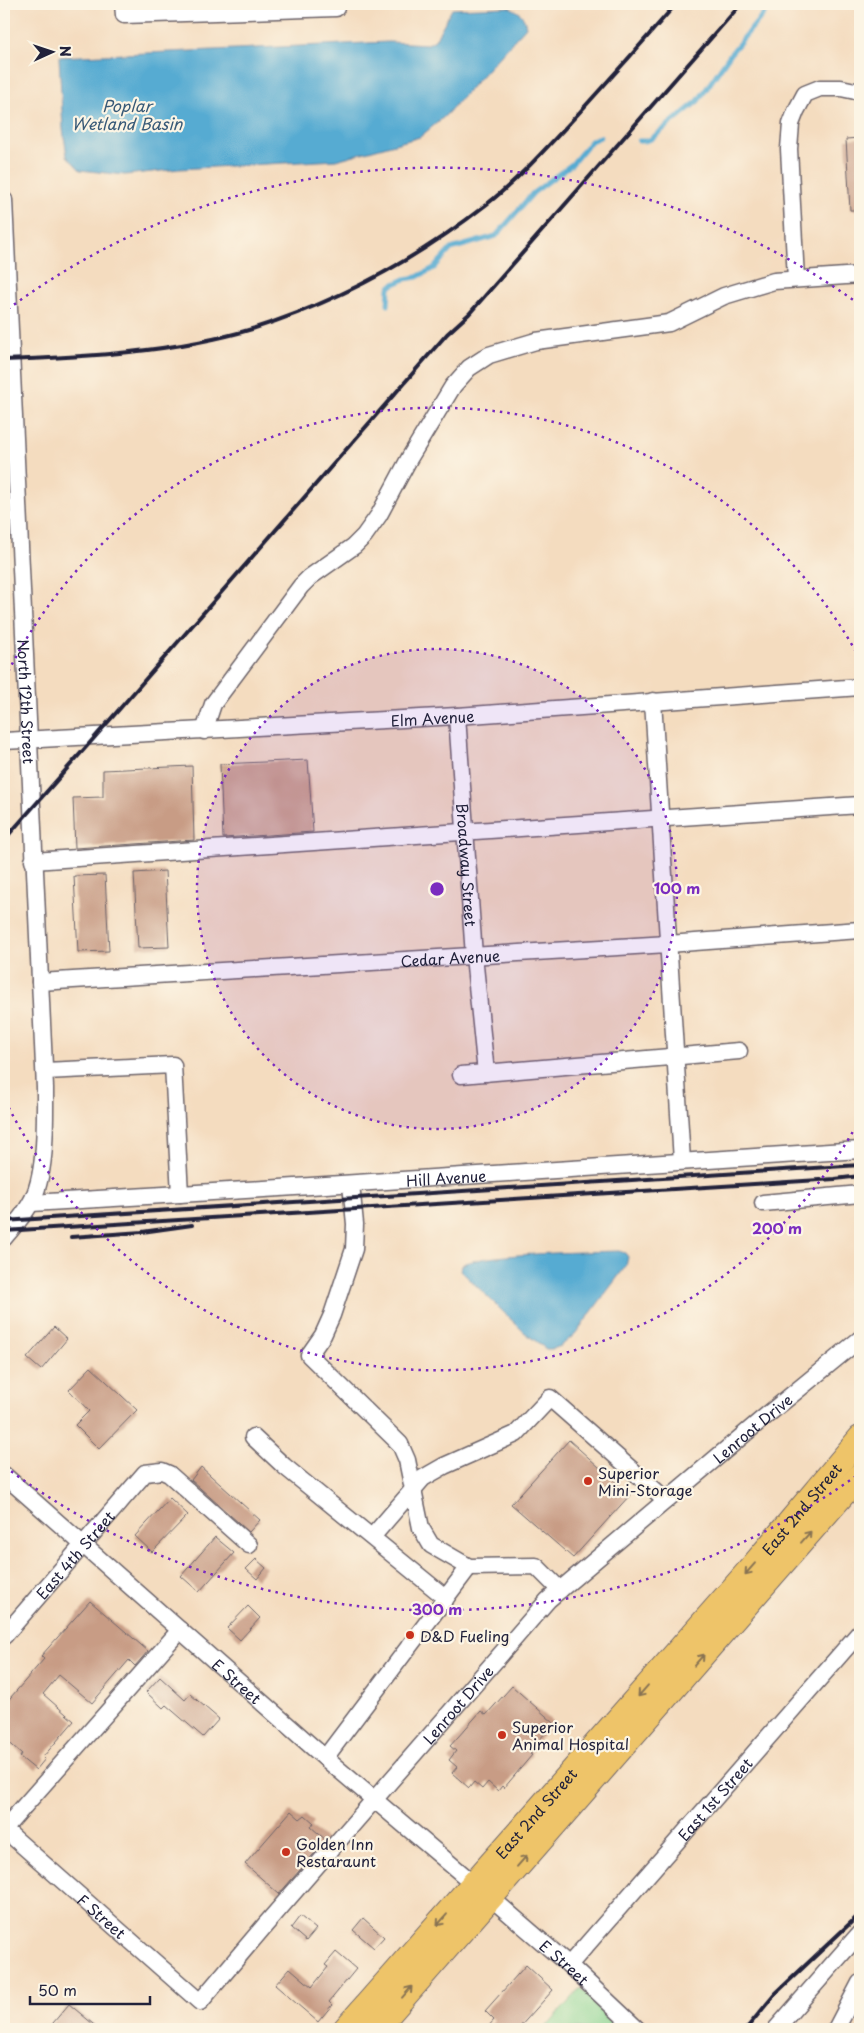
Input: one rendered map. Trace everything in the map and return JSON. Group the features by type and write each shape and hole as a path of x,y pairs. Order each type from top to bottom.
{"highway":[{"name":"East 2nd Street","path":"376,2029 482,1890 860,1438"},
{"name":"East 2nd Street","path":"346,2029 482,1890 860,1475"}],"street":[{"path":"123,4 124,15 336,6"},
{"path":"796,278 790,149 793,118 800,101 805,94 812,90 829,87 860,92"},
{"name":"North 12th Street","path":"4,200 45,1071 42,1157 32,1203"},
{"path":"204,731 213,704 301,586 310,577 354,546 372,526 448,394 469,368 500,350 536,341 669,323 724,296 765,283 796,278 860,275"},
{"name":"Elm Avenue","path":"4,741 457,716 860,687"},
{"path":"653,701 682,1162"},
{"name":"Broadway Street","path":"457,716 474,956 486,1073"},
{"path":"34,861 860,806"},
{"name":"Cedar Avenue","path":"40,982 668,944 860,930"},
{"path":"461,1075 739,1051"},
{"path":"45,1071 173,1065 180,1194"},
{"name":"Hill Avenue","path":"32,1203 860,1150"},
{"path":"352,1184 356,1224 354,1249 332,1315 309,1356 396,1438 404,1451 414,1488 418,1517 426,1538 438,1550 469,1567 536,1566 560,1590"},
{"path":"763,1203 860,1194"},
{"path":"4,1238 32,1203"},
{"name":"Lenroot Drive","path":"200,2002 548,1600 860,1339"},
{"path":"372,1537 414,1488 432,1472 516,1434 550,1398 666,1500"},
{"path":"253,1437 284,1466 446,1598"},
{"name":"East 4th Street","path":"4,1636 145,1473 162,1471 169,1474 250,1545"},
{"name":"E Street","path":"4,1474 324,1758 569,1965 637,2029"},
{"path":"324,1758 469,1567"},
{"path":"4,1829 180,1630"},
{"name":"East 1st Street","path":"569,1965 860,1632"},
{"name":"F Street","path":"4,1829 200,2002"},
{"path":"776,2029 860,1933"},
{"path":"844,2026 860,1983"}],"green space":[{"path":"581,1988 626,2029 544,2029"}],"water":[{"name":"Poplar Wetland Basin","path":"509,7 521,14 526,27 445,116 420,137 336,160 179,169 125,175 80,170 67,156 63,129 59,57 389,42 428,44 435,40 452,9"},
{"path":"619,1251 625,1253 628,1257 626,1266 575,1334 561,1346 552,1349 546,1349 524,1332 460,1270 462,1265 472,1261 490,1258"}],"building":[{"path":"860,138 860,210 850,210 846,139"},
{"path":"308,760 313,832 223,838 220,764"},
{"path":"192,766 194,840 75,848 73,798 103,797 103,770"},
{"path":"165,871 169,947 138,948 134,873"},
{"path":"105,875 109,951 78,952 74,876"},
{"path":"54,1327 67,1339 41,1370 27,1358"},
{"path":"91,1367 137,1410 99,1449 75,1425 89,1411 69,1390"},
{"path":"569,1440 630,1495 573,1558 511,1504"},
{"path":"201,1467 260,1520 249,1532 191,1480"},
{"path":"170,1498 188,1515 152,1552 135,1536"},
{"path":"215,1537 234,1553 199,1592 181,1576"},
{"path":"256,1559 266,1568 257,1579 246,1569"},
{"path":"90,1601 148,1651 135,1666 129,1660 92,1703 59,1675 43,1694 74,1721 43,1757 45,1759 36,1770 20,1757 22,1754 4,1738 4,1705 44,1659 41,1656"},
{"path":"248,1606 260,1618 240,1640 227,1628"},
{"path":"160,1677 185,1700 190,1694 219,1719 203,1737 166,1705 163,1708 146,1692"},
{"name":"Superior Animal Hospital","path":"512,1686 554,1723 532,1748 534,1750 530,1754 532,1755 504,1788 502,1786 498,1791 488,1782 482,1789 474,1782 469,1788 452,1773 457,1767 449,1760 456,1751 450,1746 481,1711 486,1715"},
{"name":"Golden Inn Restaraunt","path":"291,1811 300,1819 305,1815 314,1823 311,1827 326,1840 279,1894 245,1864"},
{"path":"300,1916 316,1929 306,1941 291,1928"},
{"path":"363,1918 384,1937 374,1948 353,1930"},
{"path":"336,1952 356,1969 329,2002 332,2005 318,2022 275,1985 290,1968 312,1987 328,1967 325,1965"},
{"path":"526,1965 553,1990 518,2029 486,2029 494,2020 485,2011"},
{"path":"69,2004 99,2029 48,2029"}],"waterway":[{"path":"639,141 651,139 698,101 731,53 772,4"},
{"path":"388,305 389,288 392,285 405,279 417,277 434,268 451,249 496,236 533,193 572,164 591,141 600,137"}],"railway":[{"path":"4,360 130,352 223,337 252,329 315,306 375,277 433,243 487,204 511,183 578,114 676,4"},
{"path":"4,840 447,334 469,314 741,4"},
{"path":"4,1221 860,1165"},
{"path":"4,1231 860,1176"},
{"path":"71,1237 142,1232 192,1225"},
{"path":"746,2029 775,1994 860,1914"}],"place":[{"name":"Superior Mini-Storage","path":"588,1481"},
{"name":"D&D Fueling","path":"410,1635"},
{"name":"Superior Animal Hospital","path":"502,1735"},
{"name":"Golden Inn Restaraunt","path":"286,1852"}]}
